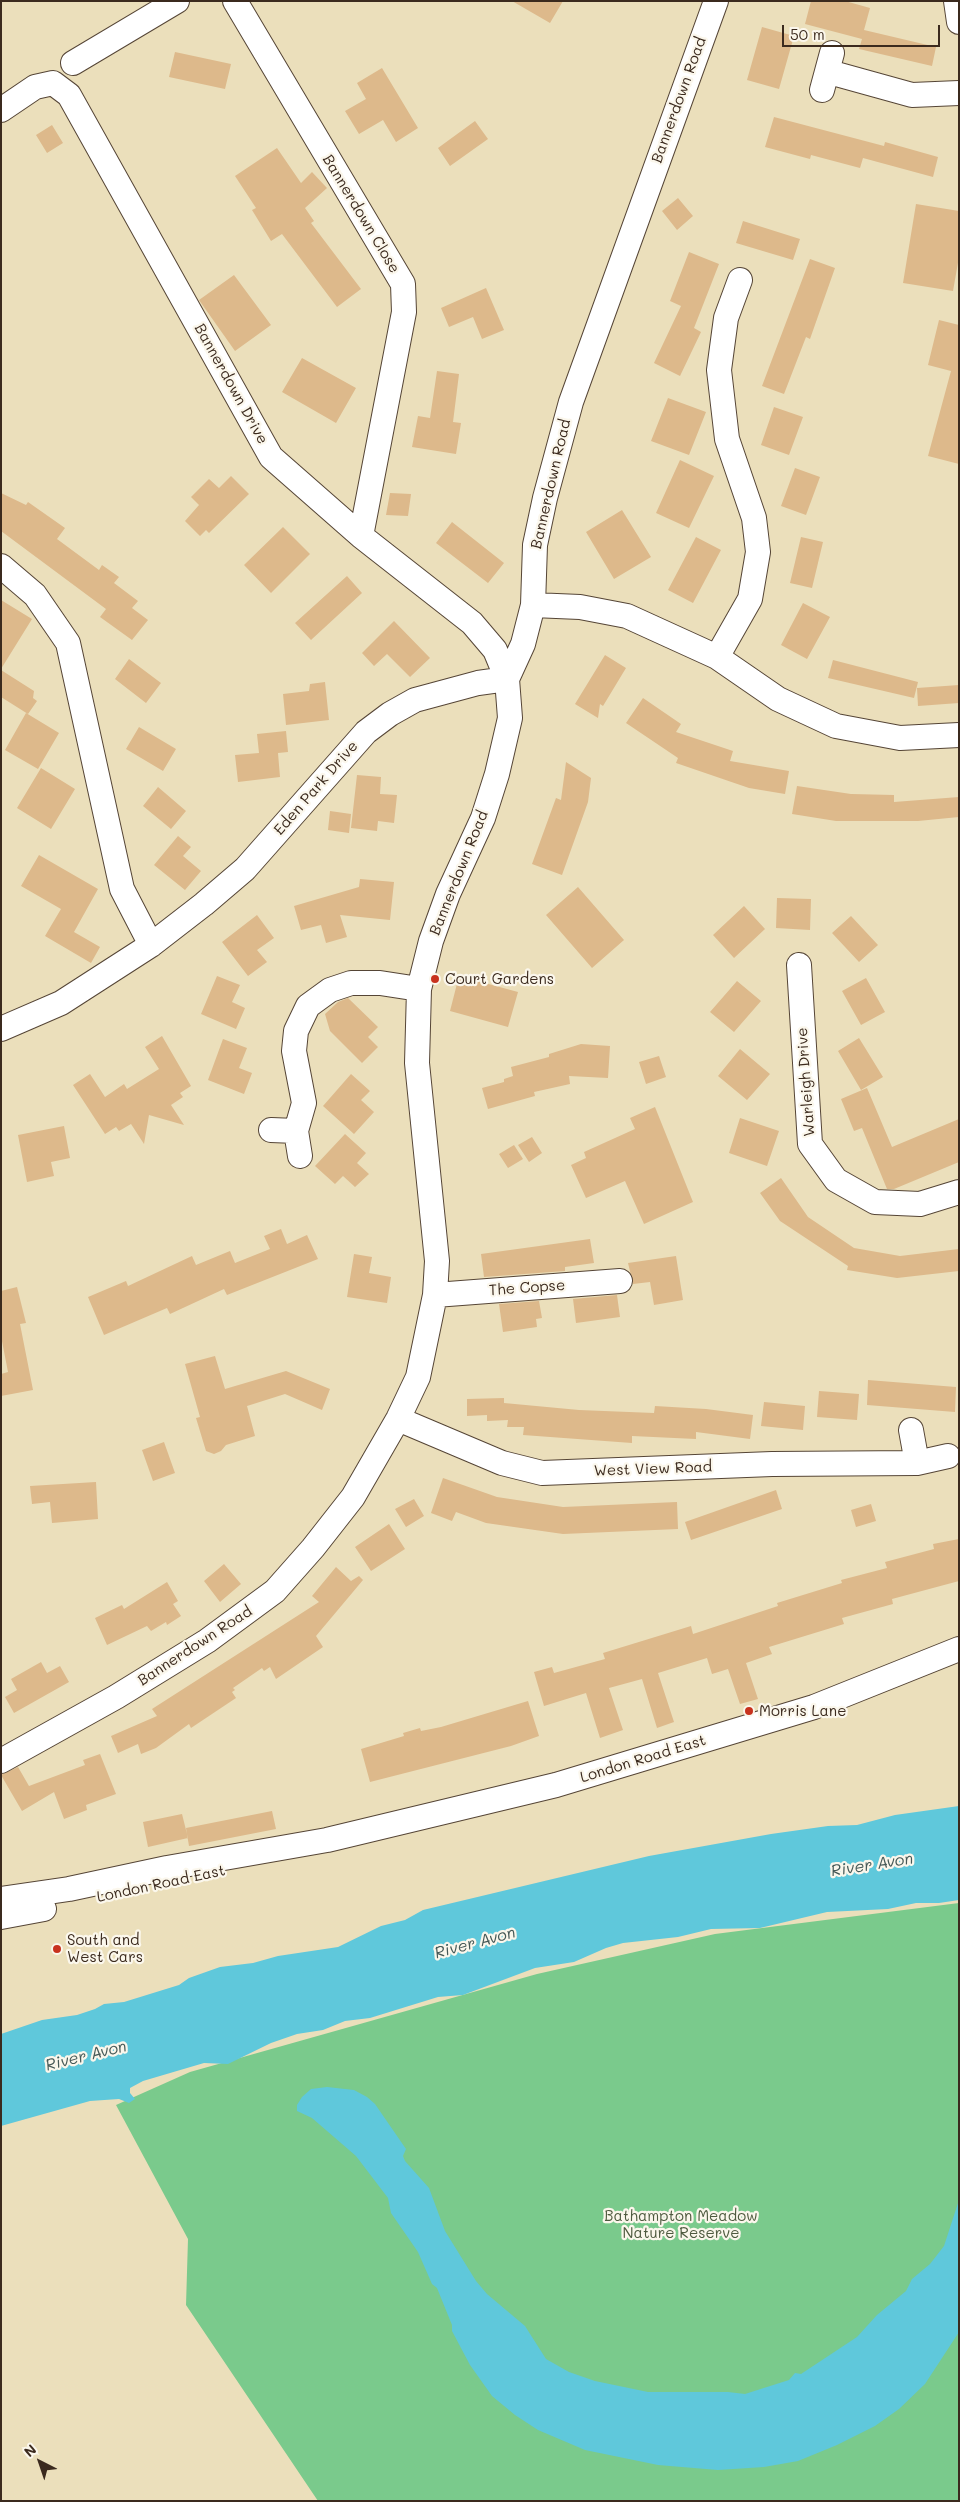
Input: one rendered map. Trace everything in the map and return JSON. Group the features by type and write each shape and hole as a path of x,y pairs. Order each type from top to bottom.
{"street":[{"path":"73,63 178,1"},
{"name":"Bannerdown Close","path":"235,1 402,284 404,312 361,536"},
{"name":"Bannerdown Road","path":"1,1761 116,1697 207,1641 275,1590 313,1548 353,1497 398,1419 418,1377 435,1294 437,1260 417,1063 419,989 431,941 448,894 483,818 497,774 510,718 507,679 523,644 532,605 535,545 545,498 571,402 716,1"},
{"path":"956,1 959,22"},
{"path":"828,72 912,96 959,93"},
{"name":"Bannerdown Drive","path":"1,110 35,87 53,82 69,95 271,457 361,536 472,622 494,650 507,679"},
{"path":"717,657 750,599 758,552 754,518 727,439 719,370 726,318 740,280"},
{"path":"1,566 35,595 68,643 122,889 151,945"},
{"path":"532,605 580,607 627,616 717,657 778,699 836,726 900,738 959,735"},
{"name":"Eden Park Drive","path":"1,1029 61,1003 151,945 204,904 245,869 366,732 390,714 415,700 478,683 507,679"},
{"name":"Warleigh Drive","path":"799,965 810,1144 836,1180 875,1202 920,1204 959,1192"},
{"path":"300,1156 296,1132 304,1102 294,1051 296,1031 308,1006 330,990 351,983 380,983 419,989"},
{"path":"272,1130 296,1132"},
{"name":"The Copse","path":"435,1294 620,1282"},
{"name":"West View Road","path":"398,1419 502,1463 542,1473 772,1464 917,1463 948,1456"},
{"path":"911,1430 917,1463"},
{"name":"London Road East","path":"1,1899 69,1890 167,1868 318,1841 556,1785 814,1707 959,1649"},
{"name":"London Road East","path":"1,1917 200,1876 246,1864 318,1841"}],"green space":[{"name":"Bathampton Meadow Nature Reserve","path":"959,1903 959,2501 318,2501 186,2305 188,2239 116,2105 190,2072 537,1974 715,1934"}],"water":[{"name":"River Avon","path":"959,1806 959,1900 939,1903 916,1903 888,1909 827,1912 760,1928 711,1929 678,1937 623,1943 574,1962 535,1968 463,1995 438,1997 370,2018 345,2021 323,2030 297,2034 271,2043 228,2064 204,2063 143,2081 130,2088 130,2093 135,2099 129,2103 119,2099 90,2101 1,2126 1,2034 42,2020 77,2015 104,2004 124,2002 179,1985 189,1978 220,1967 253,1963 278,1956 338,1947 381,1926 405,1920 423,1910 649,1856 771,1834 828,1826 857,1825 895,1815"},
{"path":"327,2087 354,2090 375,2104 406,2149 403,2156 405,2161 429,2188 445,2231 476,2281 487,2294 525,2326 546,2359 569,2372 595,2381 648,2392 728,2392 745,2394 789,2380 795,2373 801,2374 857,2337 877,2315 906,2291 912,2279 930,2264 944,2246 959,2200 959,2332 925,2384 899,2409 875,2426 837,2445 798,2461 764,2467 718,2470 658,2465 585,2450 538,2430 515,2415 492,2396 470,2365 452,2331 452,2325 437,2288 432,2284 418,2252 391,2213 388,2198 356,2156 312,2118 297,2111 297,2105 302,2097 311,2089"}],"building":[{"path":"512,1 563,1 550,23"},
{"path":"811,1 845,1 870,8 864,30 936,47 932,66 859,49 862,39 805,24"},
{"path":"762,27 794,36 779,89 747,80"},
{"path":"175,52 231,64 225,89 169,77"},
{"path":"382,68 418,128 396,142 383,120 359,134 345,111 366,99 357,83"},
{"path":"774,117 884,146 885,142 938,157 933,177 863,158 860,168 811,155 810,159 765,147"},
{"path":"475,121 488,139 450,166 438,148"},
{"path":"52,125 63,143 47,153 36,135"},
{"path":"277,148 301,183 312,172 327,188 305,208 314,221 311,223 361,289 337,307 282,234 271,241 252,210 256,208 235,176"},
{"path":"678,198 693,216 677,230 662,211"},
{"path":"916,204 959,211 959,257 953,291 903,283"},
{"path":"743,221 800,239 793,260 736,243"},
{"path":"689,252 719,264 694,328 701,332 680,376 654,363 681,306 670,301"},
{"path":"810,259 835,268 810,339 806,337 784,394 762,386"},
{"path":"234,275 271,325 235,351 199,300"},
{"path":"486,288 504,330 482,339 473,317 449,327 441,308"},
{"path":"939,320 959,325 959,464 928,456 951,371 928,365"},
{"path":"302,358 356,388 336,423 282,392"},
{"path":"437,371 459,374 453,422 461,423 456,454 412,447 418,416 430,418"},
{"path":"668,398 706,412 689,455 651,441"},
{"path":"774,407 803,417 789,455 761,445"},
{"path":"680,460 714,476 689,528 656,513"},
{"path":"795,468 820,477 806,515 781,506"},
{"path":"231,476 249,494 209,533 206,530 200,536 185,521 199,505 191,497 209,479 219,488"},
{"path":"1,493 26,505 28,502 65,528 57,539 99,570 102,565 119,577 114,583 138,601 132,608 148,620 132,640 100,617 106,609 1,531"},
{"path":"390,493 411,494 408,516 386,515"},
{"path":"622,510 651,557 614,579 586,532"},
{"path":"452,522 504,563 488,583 436,543"},
{"path":"283,527 310,554 271,593 244,565"},
{"path":"696,537 721,550 693,603 668,590"},
{"path":"801,537 823,542 812,588 790,583"},
{"path":"347,576 362,593 311,640 295,623"},
{"path":"1,600 32,619 1,669"},
{"path":"803,603 830,617 807,659 781,645"},
{"path":"394,621 430,658 410,677 387,654 374,666 362,653"},
{"path":"605,655 626,668 603,706 600,704 598,718 575,704"},
{"path":"129,659 161,683 146,703 115,679"},
{"path":"833,660 918,682 914,698 828,678"},
{"path":"1,670 34,691 33,698 37,701 28,714 1,697"},
{"path":"325,682 329,720 286,725 283,694 309,691 310,684"},
{"path":"959,685 959,703 918,706 917,688"},
{"path":"643,698 681,724 676,732 733,751 730,761 789,771 785,794 749,788 676,763 678,758 626,723"},
{"path":"26,713 59,733 38,769 5,750"},
{"path":"139,727 176,749 163,771 126,749"},
{"path":"286,731 288,752 278,753 280,777 238,782 235,755 259,753 257,734"},
{"path":"566,762 591,778 588,802 562,875 532,864 556,798 561,800"},
{"path":"41,768 75,789 51,829 17,808"},
{"path":"357,775 381,777 380,794 397,795 394,823 378,821 377,831 351,828"},
{"path":"797,786 851,794 894,795 894,802 959,797 959,817 918,821 836,821 792,814"},
{"path":"158,787 186,811 171,829 143,806"},
{"path":"330,811 351,814 349,833 328,830"},
{"path":"178,836 191,847 183,856 201,871 185,890 154,865"},
{"path":"39,855 98,889 74,932 100,947 91,963 45,936 61,909 21,886"},
{"path":"360,879 394,882 390,920 340,915 347,937 326,943 321,925 301,930 294,906 359,887"},
{"path":"578,887 624,940 592,968 546,915"},
{"path":"777,898 811,899 810,930 776,928"},
{"path":"744,906 765,929 734,958 713,935"},
{"path":"257,915 274,938 257,950 267,962 248,976 222,942"},
{"path":"851,916 878,945 859,962 832,933"},
{"path":"217,976 240,985 232,1002 245,1008 236,1029 201,1014"},
{"path":"459,976 518,992 508,1027 450,1011"},
{"path":"866,978 885,1012 861,1025 842,991"},
{"path":"737,981 761,1001 734,1032 710,1012"},
{"path":"348,998 378,1027 368,1037 378,1047 362,1063 330,1031 325,1014 338,1002"},
{"path":"162,1036 191,1086 180,1093 183,1097 171,1105 184,1125 149,1115 144,1144 131,1124 119,1131 116,1127 105,1134 73,1085 90,1074 105,1097 124,1084 127,1089 159,1069 145,1047"},
{"path":"859,1038 883,1077 861,1090 838,1051"},
{"path":"223,1039 247,1048 239,1068 252,1073 244,1094 208,1080"},
{"path":"581,1044 610,1046 608,1078 569,1076 570,1084 534,1092 535,1096 488,1109 482,1088 504,1082 504,1079 513,1076 511,1067 549,1057 549,1054"},
{"path":"740,1049 770,1074 747,1100 718,1076"},
{"path":"659,1056 666,1077 646,1084 639,1062"},
{"path":"351,1074 370,1091 361,1100 374,1112 354,1134 323,1106"},
{"path":"867,1088 892,1147 959,1119 959,1162 894,1189 887,1189 862,1128 854,1131 841,1099"},
{"path":"655,1107 693,1202 644,1224 625,1181 586,1198 571,1165 586,1158 584,1152 635,1129 630,1118"},
{"path":"740,1118 779,1131 767,1166 729,1153"},
{"path":"64,1126 70,1158 51,1162 54,1176 27,1182 18,1135"},
{"path":"345,1134 366,1153 357,1163 369,1174 355,1187 343,1176 335,1184 315,1166"},
{"path":"532,1137 542,1153 529,1162 518,1145"},
{"path":"514,1145 523,1159 508,1168 499,1154"},
{"path":"781,1178 808,1217 854,1248 900,1256 959,1249 959,1271 897,1278 847,1270 848,1266 780,1221 760,1193"},
{"path":"281,1229 287,1244 307,1235 318,1259 227,1295 224,1289 170,1314 167,1308 104,1335 88,1297 126,1281 128,1286 192,1256 196,1265 230,1251 235,1263 270,1249 264,1236"},
{"path":"590,1239 594,1263 565,1267 565,1271 484,1277 481,1254"},
{"path":"354,1254 372,1257 369,1273 391,1277 387,1303 347,1297"},
{"path":"676,1256 683,1300 654,1305 650,1282 633,1284 628,1263"},
{"path":"17,1287 26,1323 20,1324 33,1390 1,1396 1,1374 8,1372 1,1336 1,1291"},
{"path":"617,1295 620,1317 576,1323 573,1299"},
{"path":"539,1301 542,1318 536,1319 537,1327 503,1332 499,1304"},
{"path":"215,1356 225,1389 286,1371 330,1389 322,1410 285,1394 247,1406 255,1436 226,1445 221,1451 214,1454 206,1451 196,1418 200,1417 185,1364"},
{"path":"868,1380 956,1387 955,1412 867,1405"},
{"path":"819,1391 859,1394 857,1420 817,1417"},
{"path":"504,1398 504,1403 579,1410 654,1413 655,1406 706,1409 753,1415 750,1439 696,1432 696,1439 632,1436 632,1443 523,1435 524,1427 507,1427 508,1420 487,1421 487,1415 467,1416 467,1399"},
{"path":"764,1402 805,1406 803,1430 761,1426"},
{"path":"164,1442 175,1473 153,1481 142,1450"},
{"path":"443,1478 497,1497 563,1507 677,1502 678,1529 563,1534 486,1523 456,1512 452,1521 431,1513"},
{"path":"96,1482 98,1519 52,1523 50,1502 32,1504 30,1486"},
{"path":"776,1490 782,1509 691,1540 685,1522"},
{"path":"414,1499 424,1516 406,1527 395,1509"},
{"path":"871,1504 876,1521 856,1527 851,1510"},
{"path":"389,1524 405,1549 371,1571 355,1547"},
{"path":"959,1539 959,1581 892,1599 893,1604 842,1618 844,1624 769,1647 772,1654 746,1663 758,1699 740,1704 728,1669 712,1674 707,1658 658,1673 674,1722 657,1728 642,1679 609,1688 623,1730 600,1738 586,1693 544,1706 534,1672 552,1667 554,1673 605,1659 603,1653 691,1626 693,1634 778,1606 777,1603 842,1583 841,1580 887,1568 885,1562 934,1549 933,1544"},
{"path":"224,1564 241,1584 220,1602 204,1581"},
{"path":"336,1567 351,1581 359,1576 363,1580 316,1636 323,1647 276,1679 270,1667 264,1671 262,1668 233,1688 235,1690 232,1692 236,1698 191,1728 189,1724 156,1748 141,1754 138,1744 118,1753 111,1736 157,1716 152,1709 319,1602 312,1596"},
{"path":"167,1582 178,1601 173,1604 181,1616 167,1625 166,1622 151,1631 147,1626 107,1645 95,1618 122,1605 124,1609"},
{"path":"41,1662 47,1673 60,1666 69,1682 14,1713 5,1697 17,1690 11,1679"},
{"path":"528,1701 539,1736 511,1746 370,1782 361,1749 404,1736 403,1733 420,1728 421,1731 441,1727"},
{"path":"100,1754 116,1794 86,1805 87,1810 64,1819 54,1792 22,1811 1,1775 18,1767 29,1786 85,1765 83,1760"},
{"path":"272,1811 276,1829 189,1846 186,1828"},
{"path":"182,1814 188,1838 148,1847 143,1822"}],"place":[{"name":"Court Gardens","path":"435,979"},
{"name":"Morris Lane","path":"749,1711"},
{"name":"South and West Cars","path":"57,1949"}]}
